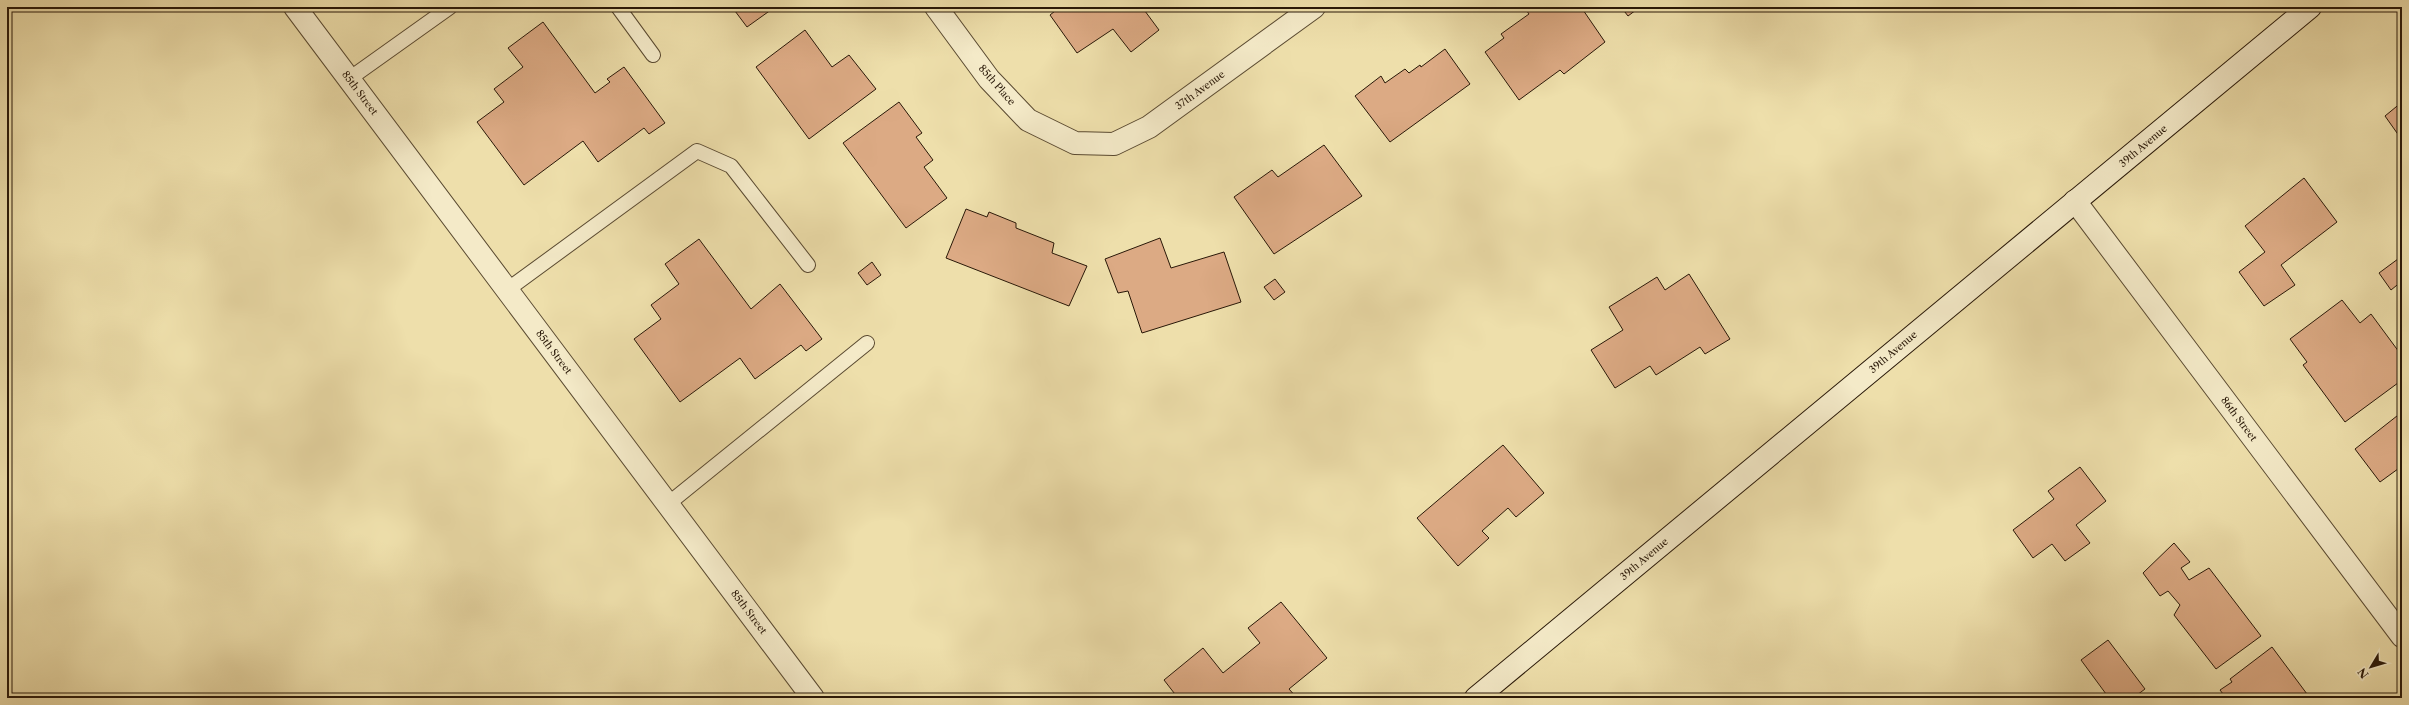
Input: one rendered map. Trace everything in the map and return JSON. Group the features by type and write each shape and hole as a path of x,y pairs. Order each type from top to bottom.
{"street":[{"name":"85th Street","path":"295,7 813,698"},
{"name":"85th Place","path":"936,7 989,79 1028,120 1075,143"},
{"name":"37th Avenue","path":"1075,143 1114,144 1149,127 1314,7"},
{"name":"39th Avenue","path":"1476,698 2310,7"},
{"name":"86th Street","path":"2075,201 2402,636"}],"lane":[{"path":"349,79 450,7"},
{"path":"618,7 654,55"},
{"path":"507,290 697,151 731,166 808,265"},
{"path":"668,504 867,343"}],"building":[{"path":"732,7 775,7 747,27"},
{"path":"1060,7 1142,7 1159,30 1131,52 1113,29 1077,53 1050,15"},
{"path":"1524,7 1581,7 1605,42 1564,74 1560,70 1519,100 1485,52 1504,38 1501,34 1529,14"},
{"path":"1621,7 1640,7 1628,16"},
{"path":"543,22 595,93 610,82 607,79 624,67 665,123 649,134 644,128 598,162 583,141 524,185 477,122 504,102 494,89 523,67 508,48"},
{"path":"805,30 832,67 849,55 876,89 809,139 756,67"},
{"path":"1445,49 1470,84 1390,142 1355,96 1381,76 1385,83 1405,69 1409,73 1420,65 1421,67"},
{"path":"899,102 922,133 916,137 933,160 924,167 947,198 906,228 843,143"},
{"path":"2402,102 2402,140 2385,116"},
{"path":"1324,145 1362,196 1274,254 1234,197 1272,170 1278,177"},
{"path":"2304,178 2337,222 2281,265 2295,285 2264,306 2239,272 2265,252 2245,226"},
{"path":"966,209 987,217 989,212 1016,223 1016,228 1054,243 1052,253 1087,266 1069,306 946,258"},
{"path":"1160,238 1171,268 1224,252 1241,302 1142,333 1128,291 1118,293 1105,259"},
{"path":"699,239 751,309 780,284 822,339 806,351 801,345 755,379 740,358 680,402 634,339 661,319 651,305 679,284 665,264"},
{"path":"2402,256 2402,281 2391,290 2379,273"},
{"path":"872,262 881,275 867,285 858,273"},
{"path":"1689,274 1730,339 1705,354 1700,347 1656,375 1650,366 1615,388 1591,350 1623,330 1609,307 1657,277 1665,290"},
{"path":"1275,279 1285,292 1274,300 1264,287"},
{"path":"2342,300 2360,323 2371,314 2402,356 2402,380 2345,422 2303,365 2307,362 2290,339"},
{"path":"2402,412 2402,466 2380,482 2355,449"},
{"path":"1503,445 1544,493 1516,517 1508,508 1482,531 1489,538 1458,566 1417,518"},
{"path":"2080,467 2106,501 2076,525 2090,543 2065,561 2052,544 2033,558 2013,530 2054,499 2048,491"},
{"path":"2174,543 2190,562 2181,568 2189,580 2209,568 2261,636 2216,669 2174,615 2180,605 2168,591 2160,596 2143,573"},
{"path":"1281,602 1327,658 1289,689 1297,698 1178,698 1164,680 1203,648 1223,673 1260,643 1248,628"},
{"path":"2108,640 2145,689 2133,698 2109,698 2081,660"},
{"path":"2272,647 2310,698 2226,698 2220,690 2232,682 2230,679"}]}
